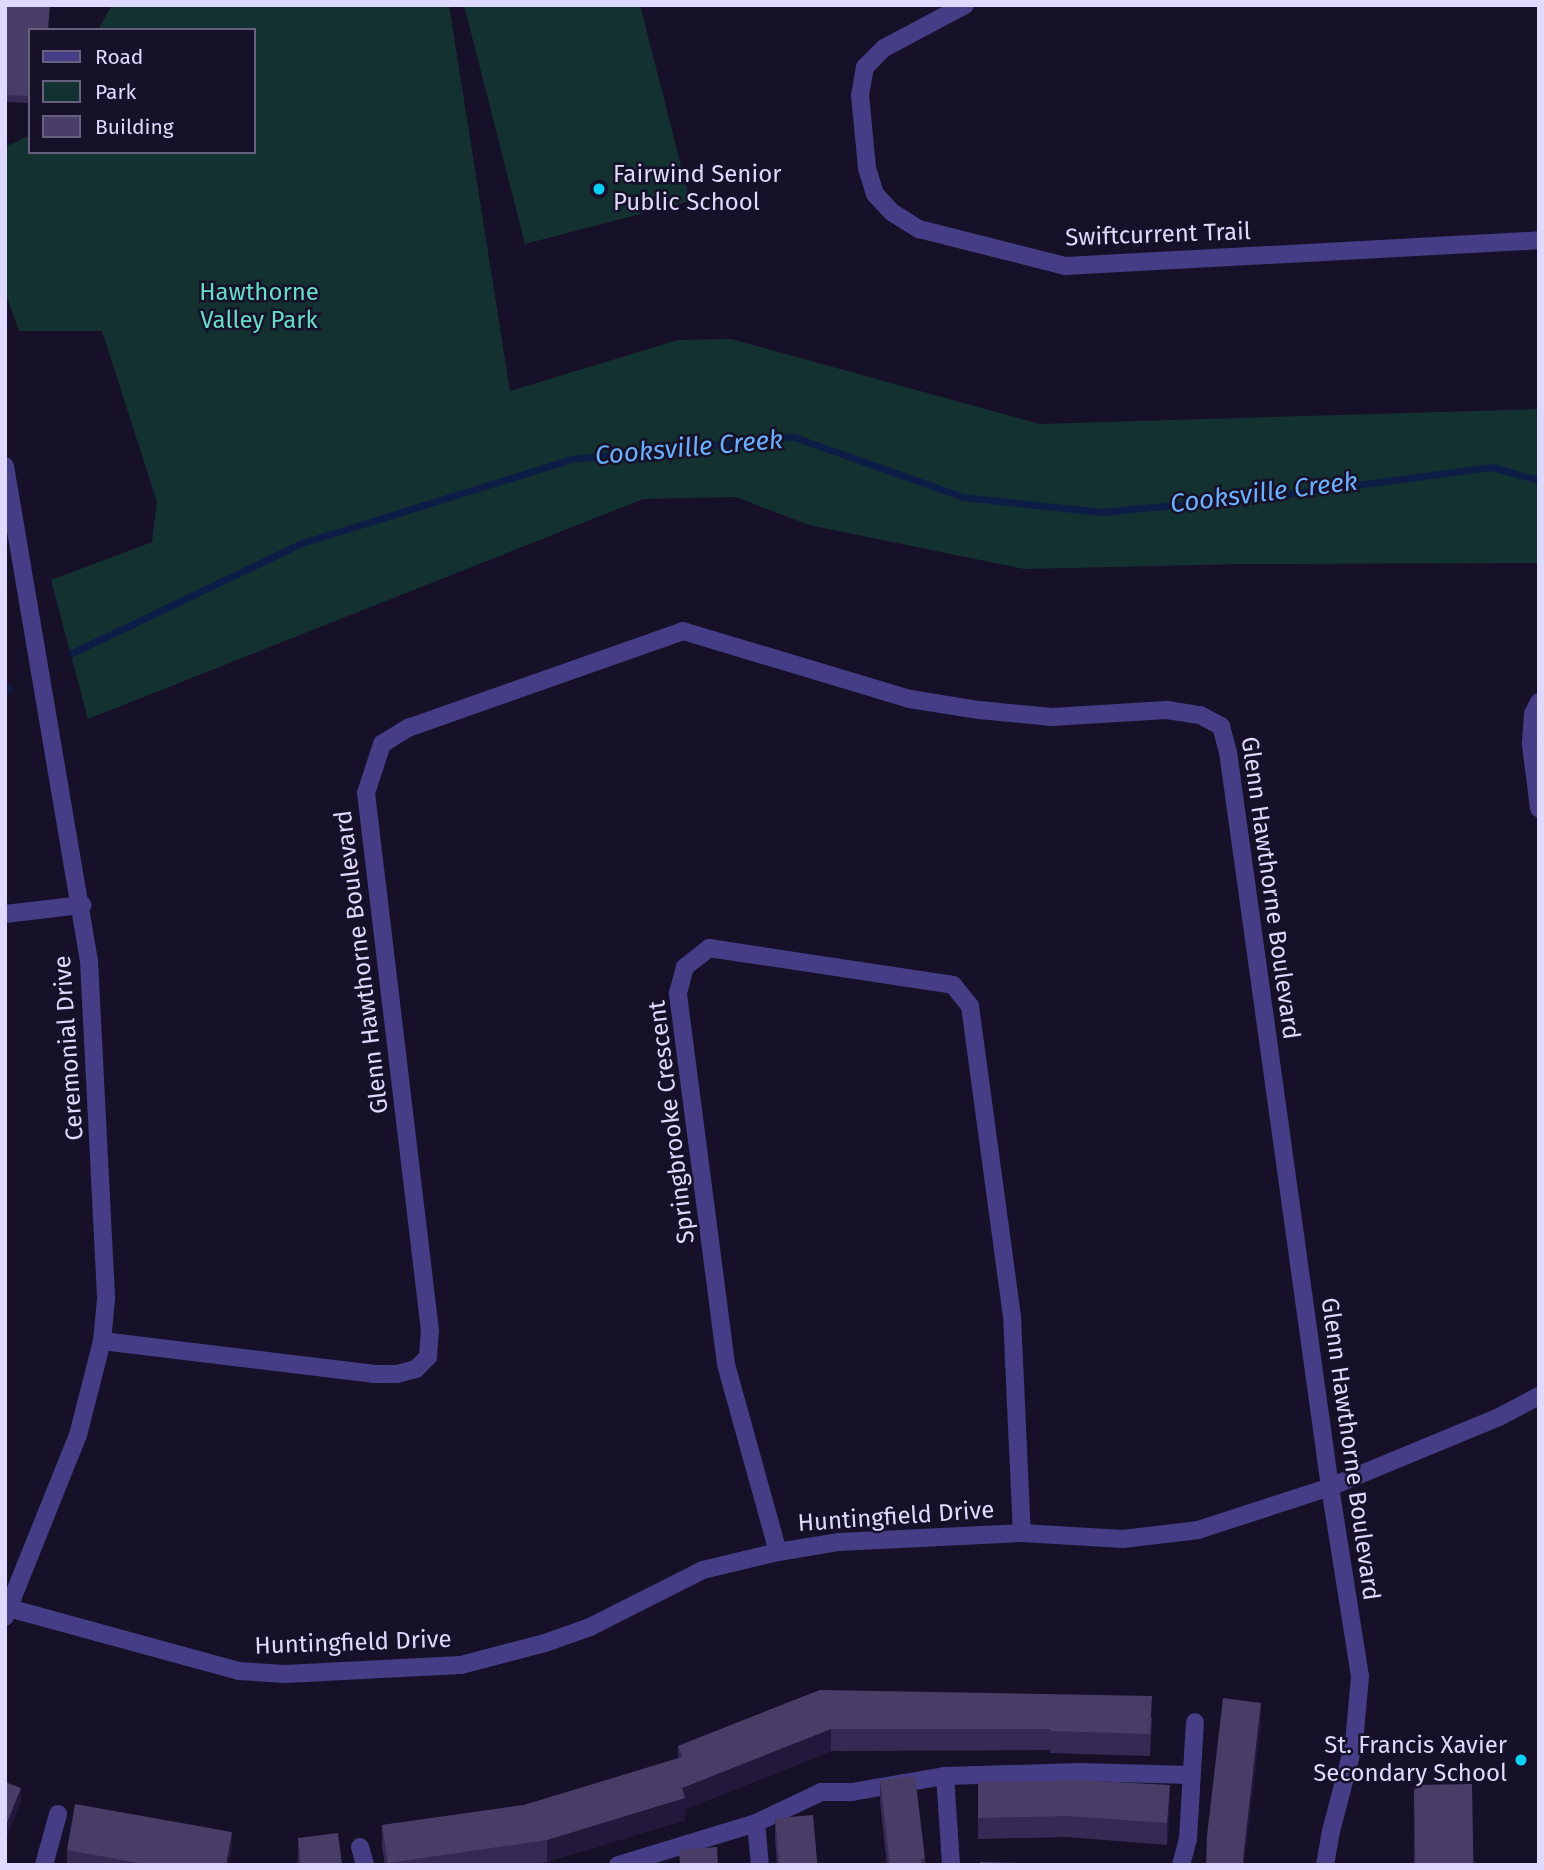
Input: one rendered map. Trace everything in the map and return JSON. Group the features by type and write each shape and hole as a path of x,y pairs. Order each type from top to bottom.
{"street":[{"name":"Swiftcurrent Trail","path":"965,5 884,48 865,67 860,95 867,168 875,194 893,213 919,229 1065,266 1539,240"},
{"name":"Ceremonial Drive","path":"5,466 82,905 89,961 106,1258 102,1341 78,1435 6,1611"},
{"name":"Glenn Hawthorne Boulevard","path":"102,1341 373,1374 397,1374 416,1369 428,1357 430,1331 366,793 382,744 408,727 682,631 924,701 1052,717 1167,710 1200,715 1221,726 1228,752 1330,1487 1360,1676 1354,1743 1325,1865"},
{"path":"1539,702 1533,714 1531,745 1539,808"},
{"path":"5,914 82,905"},
{"name":"Springbrooke Crescent","path":"778,1552 726,1364 678,993 685,967 709,948 953,985 970,1006 1013,1317 1022,1533"},
{"name":"Huntingfield Drive","path":"6,1611 239,1671 285,1674 461,1665 545,1643 590,1627 703,1570 778,1552 839,1542 1022,1533 1123,1539 1198,1530 1330,1487 1499,1417 1539,1396"},
{"path":"1181,1865 1188,1839 1195,1722"},
{"path":"618,1865 757,1823 821,1792 852,1792 945,1776 1079,1772 1191,1775"},
{"path":"945,1776 951,1865"},
{"path":"44,1865 58,1814"},
{"path":"757,1823 760,1865"}],"green space":[{"name":"Hawthorne Valley Park","path":"112,5 449,5 510,391 678,340 731,339 1040,424 1539,409 1539,563 1242,564 1024,569 809,525 736,497 643,499 88,719 51,580 152,542 157,502 102,331 19,331 5,291 5,147 28,136 28,154 256,154 256,28 99,28"},
{"path":"464,5 640,5 690,201 525,244"}],"building":[{"path":"5,5 50,5 48,28 28,28 28,96 5,95"},
{"path":"820,1690 1152,1696 1150,1734 1050,1729 831,1729 682,1788 685,1798 547,1840 388,1863 382,1825 524,1805 683,1757 678,1746"},
{"path":"1223,1698 1261,1703 1243,1865 1206,1865"},
{"path":"915,1776 925,1858 921,1859 922,1865 890,1865 880,1780"},
{"path":"1077,1780 1170,1785 1167,1823 1067,1816 978,1818 978,1782"},
{"path":"5,1782 21,1788 5,1828"},
{"path":"1472,1784 1473,1865 1415,1865 1414,1785"},
{"path":"75,1804 232,1832 226,1865 150,1865 67,1850"},
{"path":"813,1815 817,1865 779,1865 775,1818"},
{"path":"338,1833 342,1865 301,1865 298,1838"},
{"path":"717,1847 718,1865 680,1865 679,1850"},
{"path":"980,1862 1018,1863 1018,1865 980,1865"}],"waterway":[{"name":"Cooksville Creek","path":"72,653 299,544 572,459 794,437 963,497 1101,512 1287,494 1491,467 1539,480"}],"place":[{"name":"Fairwind Senior Public School","path":"599,189"},
{"name":"St. Francis Xavier Secondary School","path":"1521,1760"}]}
